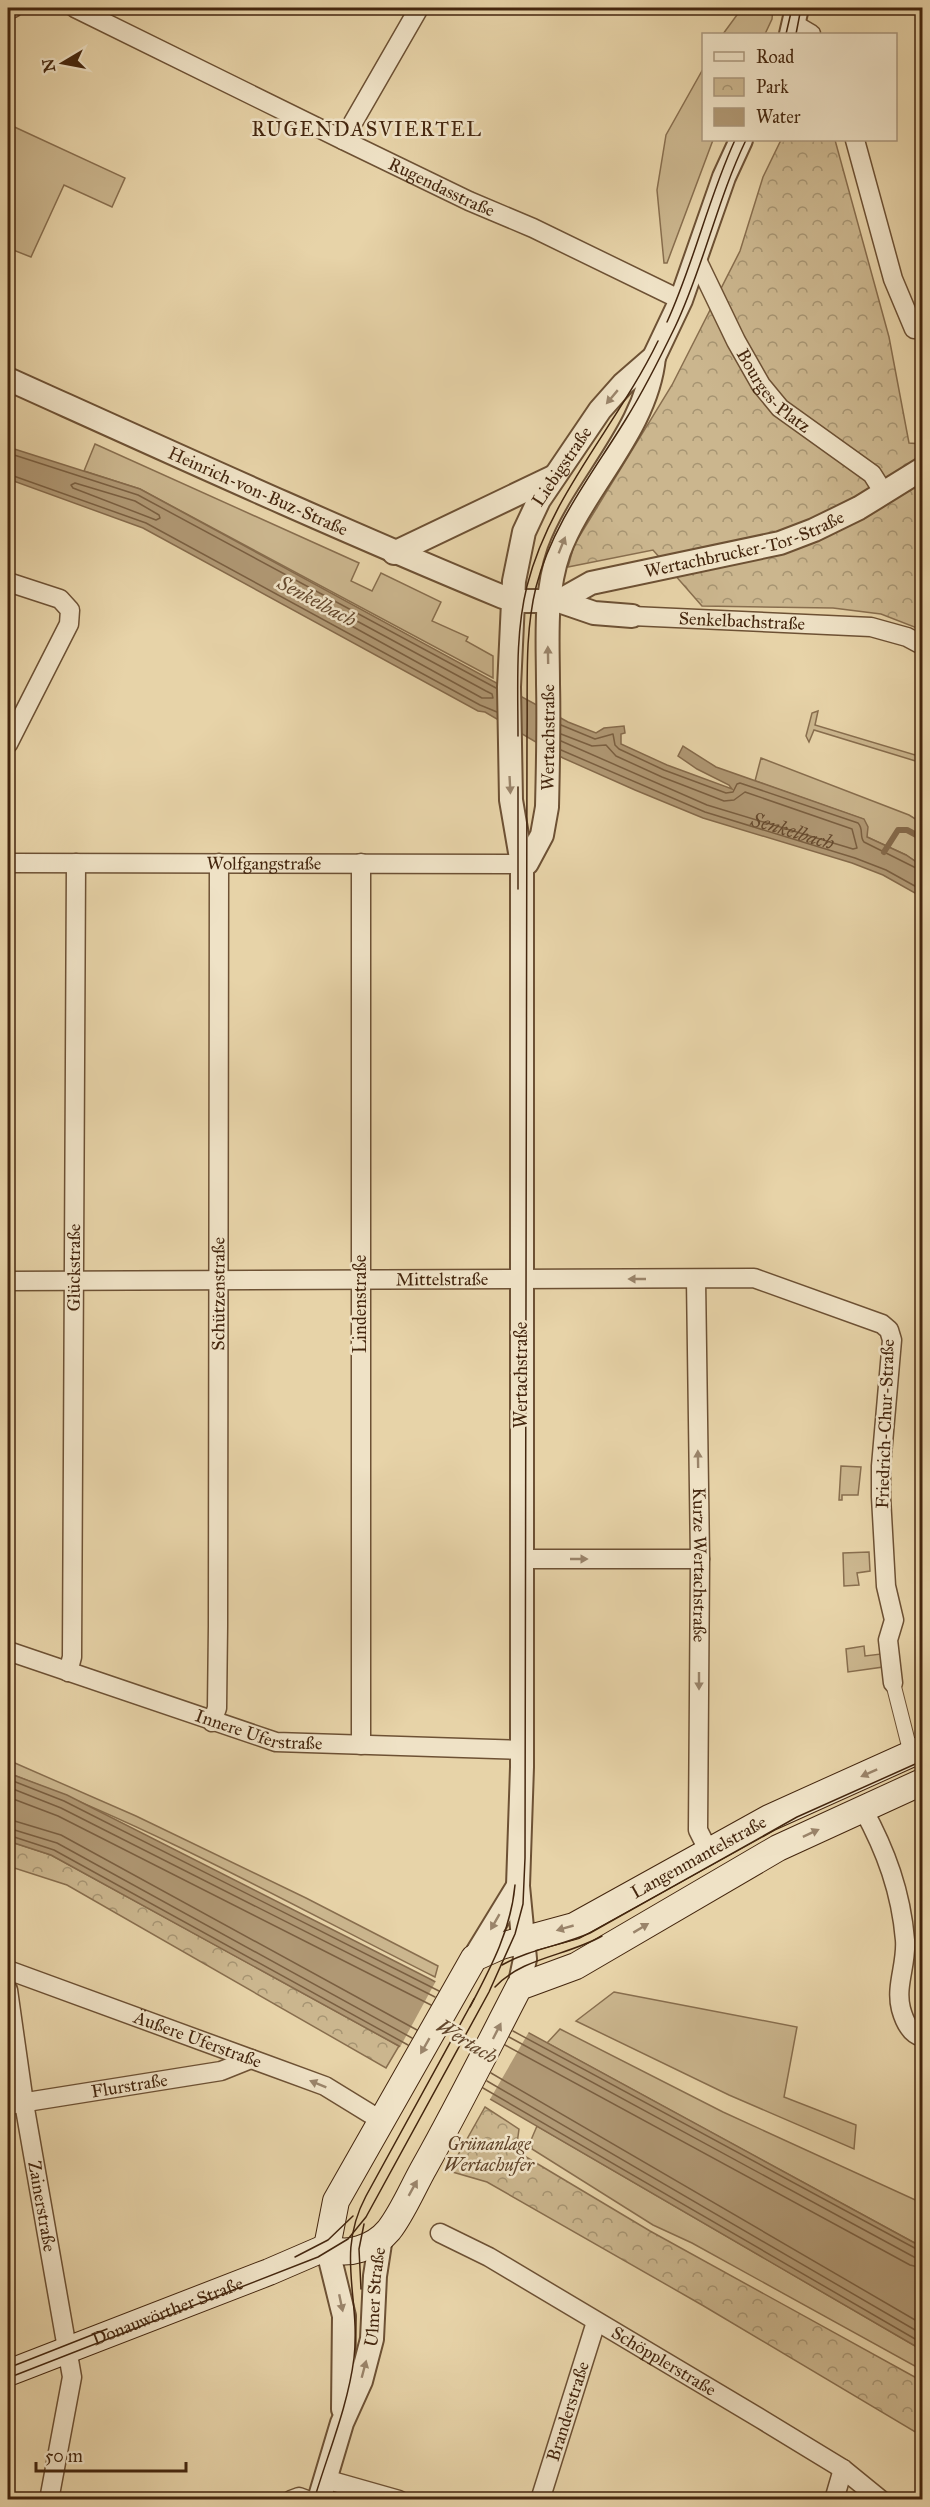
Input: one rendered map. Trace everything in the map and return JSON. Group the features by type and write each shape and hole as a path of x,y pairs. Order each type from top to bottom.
{"main road":[{"name":"Langenmantelstraße","path":"474,1958 489,1950 574,1926 708,1850 779,1813 917,1752"},
{"name":"Langenmantelstraße","path":"519,1987 576,1966 754,1862 922,1782"},
{"path":"327,2247 336,2201 474,1958"},
{"name":"Ulmer Straße","path":"381,2237 389,2230 461,2102 519,1987"},
{"name":"Donauwörther Straße","path":"8,2373 269,2272 327,2247 332,2250 349,2251 368,2246 381,2237"}],"street":[{"path":"8,10 13,8"},
{"name":"Rugendasstraße","path":"75,8 469,201 533,228 681,300"},
{"path":"343,140 419,8"},
{"name":"Liebigstraße","path":"566,600 554,569 567,534 625,439 653,371 654,357 681,300 697,260 724,177 741,141"},
{"path":"855,141 893,279 914,329"},
{"name":"Bourges-Platz","path":"697,260 760,385 780,408 872,474 884,493"},
{"name":"Liebigstraße","path":"513,599 518,556 524,532 539,500 600,410 622,384 654,357"},
{"name":"Heinrich-von-Buz-Straße","path":"8,378 394,553 513,599 566,600"},
{"name":"Wertachbrucker-Tor-Straße","path":"566,600 591,583 780,543 814,530 884,493 922,469"},
{"path":"394,553 554,476"},
{"path":"8,582 60,599 70,609 69,624 8,744"},
{"name":"Wertachstraße","path":"513,599 509,687 511,800 522,864 522,1750 518,1886 525,1959 519,1987"},
{"name":"Senkelbachstraße","path":"566,600 594,613 871,627 907,637 922,645"},
{"name":"Wertachstraße","path":"522,864 527,863 542,835 547,807 548,710 566,600"},
{"name":"Wolfgangstraße","path":"8,863 522,864"},
{"name":"Glückstraße","path":"68,1672 72,1657 76,863"},
{"name":"Schützenstraße","path":"212,1722 218,1697 219,863"},
{"name":"Lindenstraße","path":"361,863 359,1280 361,1745"},
{"name":"Mittelstraße","path":"8,1281 521,1278 696,1280"},
{"name":"Friedrich-Chur-Straße","path":"696,1280 754,1278 882,1323 889,1330 892,1340 881,1466 886,1586 894,1620 888,1640 893,1683 917,1752"},
{"name":"Kurze Wertachstraße","path":"696,1280 700,1559 698,1830 708,1850"},
{"path":"521,1559 700,1559"},
{"name":"Innere Uferstraße","path":"8,1651 276,1742 522,1750"},
{"path":"863,1809 884,1850 892,1873 905,1942 898,1995 907,2025 920,2036"},
{"name":"Wertachstraße","path":"474,1958 518,1886"},
{"name":"Äußere Uferstraße","path":"8,1970 325,2086 382,2121"},
{"name":"Zainerstraße","path":"8,1990 16,2104 72,2378 49,2499"},
{"name":"Flurstraße","path":"16,2104 221,2071 251,2059"},
{"name":"Schöpplerstraße","path":"440,2233 489,2258 843,2469 881,2499"},
{"name":"Ulmer Straße","path":"322,2489 342,2423 361,2381 372,2339 375,2276 381,2237"},
{"name":"Ulmer Straße","path":"327,2247 344,2316 342,2423"},
{"name":"Branderstraße","path":"540,2499 596,2322"},
{"path":"834,2499 843,2469"},
{"path":"322,2489 399,2499"},
{"path":"291,2499 307,2499"}],"green space":[{"path":"742,8 773,8 772,19 765,33 724,33"},
{"path":"702,71 702,141 713,141 667,263 664,263 657,190 666,135"},
{"path":"8,124 125,178 112,207 64,185 31,257 8,248"},
{"path":"781,141 835,141 889,337 909,443 922,444 922,630 881,614 833,608 702,606 653,550 568,567 574,545 672,385 740,251 763,177"},
{"path":"95,444 359,563 351,581 372,591 381,573 441,602 432,621 468,637 466,641 493,656 493,678 140,489 84,471"},
{"path":"818,711 815,725 922,757 922,763 814,730 809,742 806,736 812,713"},
{"path":"761,758 909,815 922,823 922,866 906,855 867,837 863,819 755,781"},
{"path":"841,1466 861,1467 858,1495 842,1495 842,1500 839,1500"},
{"path":"869,1552 870,1571 857,1573 859,1585 844,1586 843,1553"},
{"path":"864,1646 865,1656 881,1654 883,1667 848,1672 846,1649"},
{"path":"8,1760 136,1816 306,1898 438,1966 435,1977 171,1843 8,1773"},
{"path":"8,1841 51,1855 399,2046 386,2068 67,1885 8,1866"},
{"path":"614,1992 797,2027 784,2097 856,2125 854,2149 729,2095 576,2021"},
{"path":"560,2029 723,2112 922,2203 922,2247 547,2043"},
{"name":"Grünanlage Wertachufer","path":"485,2107 519,2129 516,2151 650,2231 922,2381 922,2436 702,2305 487,2182 449,2171"},
{"path":"537,2126 922,2350 922,2370 692,2243 653,2225 532,2149 531,2140"}],"water":[{"name":"Senkelbach","path":"8,447 140,489 568,722 596,733 604,728 624,726 625,733 621,734 621,744 667,765 732,789 729,785 697,769 678,756 683,746 716,767 864,819 868,827 867,837 906,855 922,866 922,897 883,875 852,863 703,818 563,758 485,712 478,711 143,528 8,479"},
{"name":"Wertach","path":"8,1773 67,1795 430,1979 922,2247 922,2350 399,2046 51,1855 8,1841"}],"pier":[{"path":"437,1979 530,2030 489,2101 399,2049"}],"waterway":[{"path":"884,852 898,830 907,830 922,838"}],"tram line":[{"path":"786,33 792,8"},
{"path":"796,33 801,8"},
{"path":"667,322 735,141"},
{"path":"8,2378 318,2257 348,2239 366,2217 489,1992 515,1934 523,1904 525,1858 527,680 532,605 543,564 563,520 639,397 675,327 746,141"},
{"path":"518,736 518,660 523,604 538,553 568,490 624,402 658,341"},
{"path":"518,787 518,889"},
{"path":"502,1965 523,1955 590,1933 797,1817 922,1761"},
{"path":"470,2007 505,1933 515,1885"},
{"path":"495,1987 519,1969 602,1936"},
{"path":"314,2500 342,2412 354,2358 355,2336 350,2257 357,2217 366,2196 474,1999"},
{"path":"295,2257 328,2240 353,2216"},
{"path":"361,2289 359,2249 364,2224"},
{"path":"8,2368 107,2329"}],"district":[{"name":"RUGENDASVIERTEL","path":"367,129"}]}
